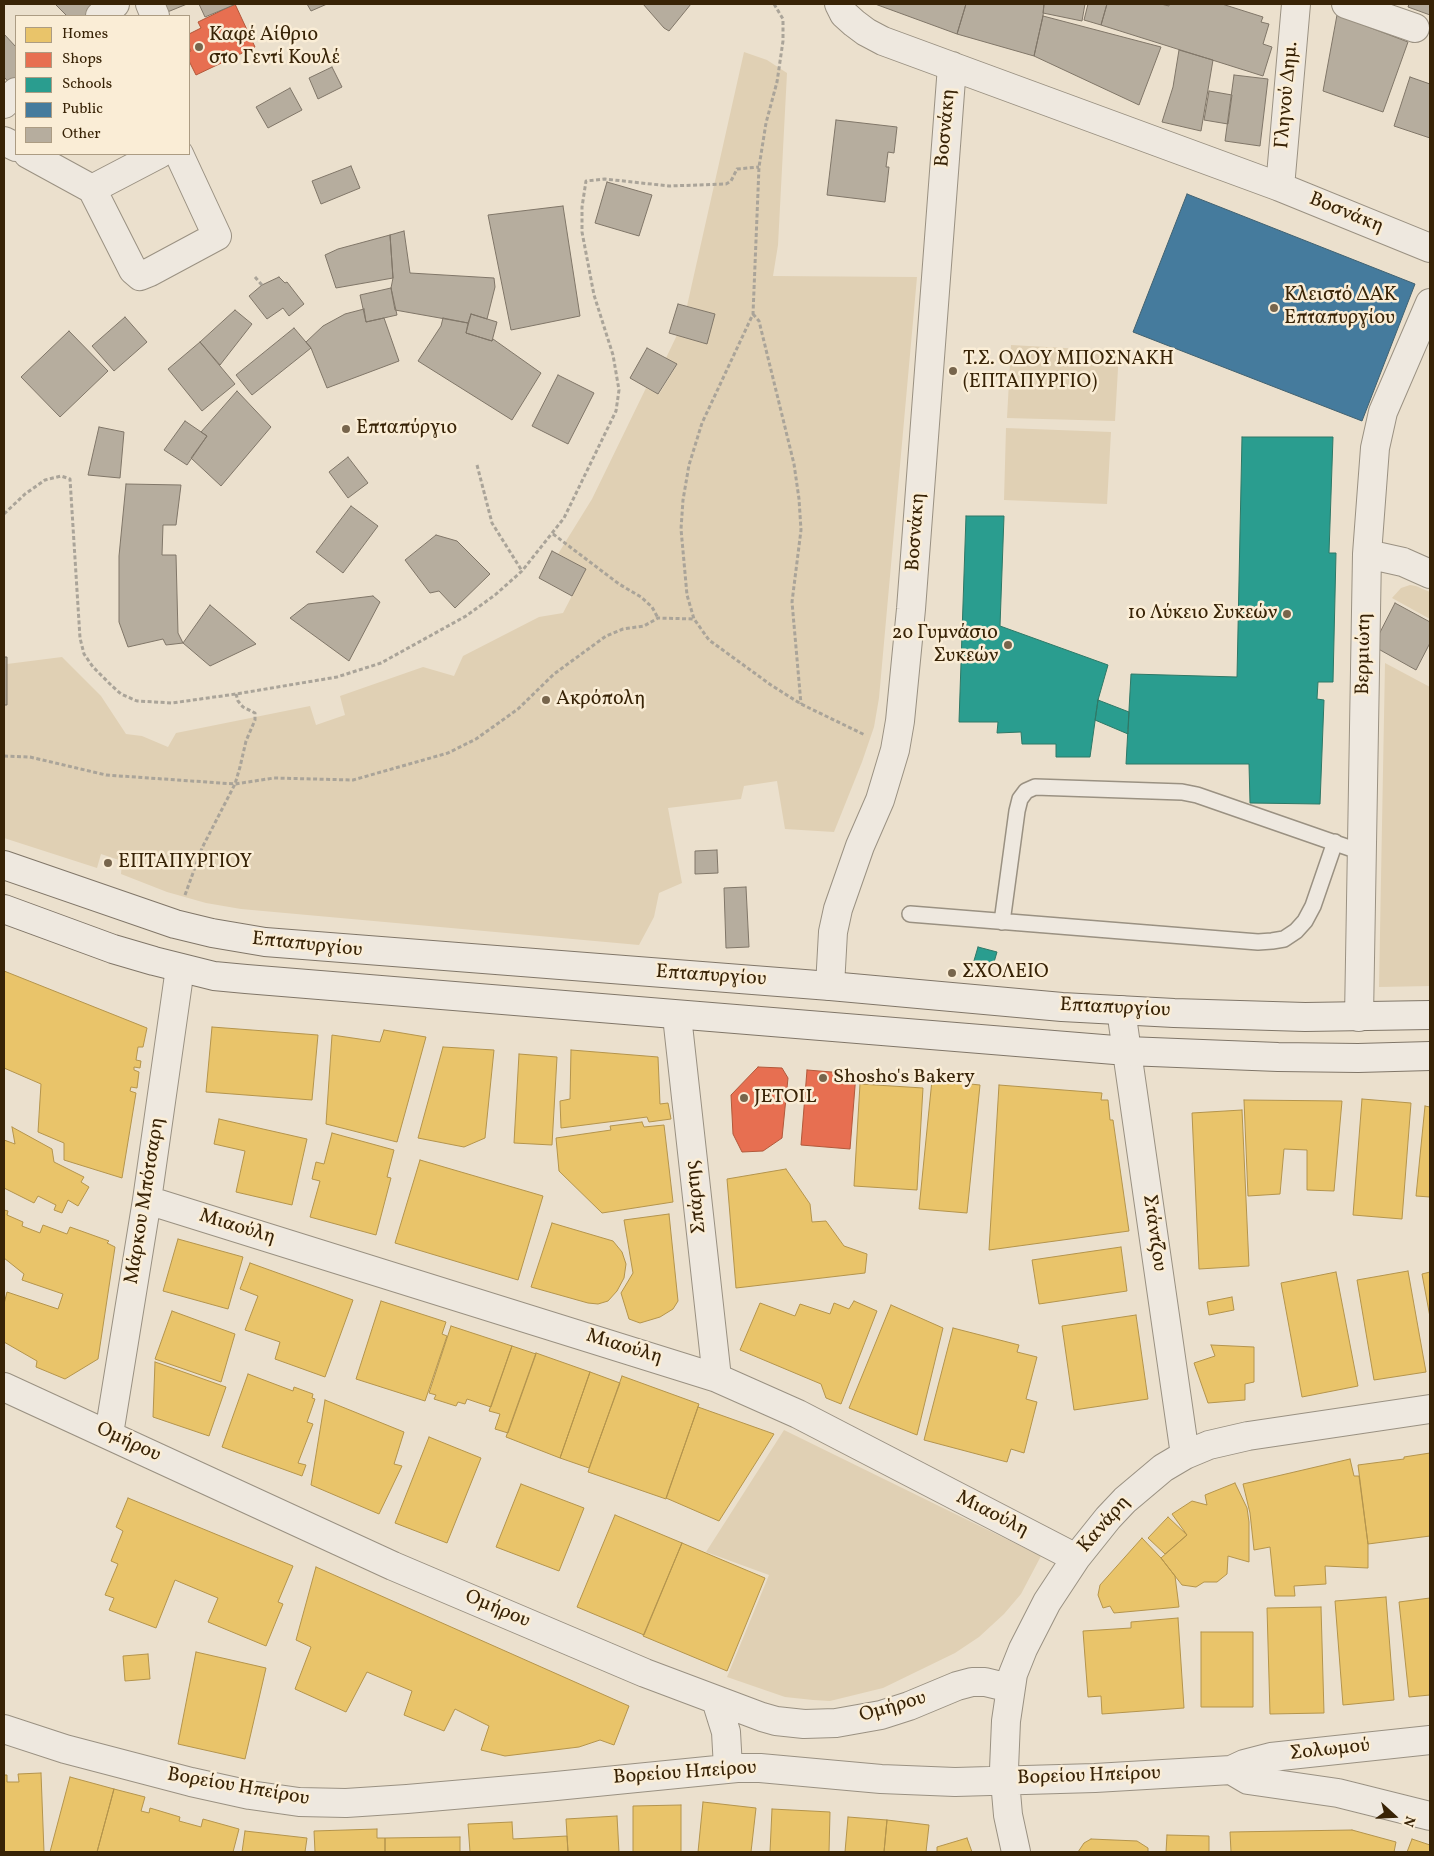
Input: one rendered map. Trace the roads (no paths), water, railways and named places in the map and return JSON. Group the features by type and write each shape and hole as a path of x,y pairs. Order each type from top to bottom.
{"street":[{"path":"101,15 115,4"},
{"name":"Βοσνάκη","path":"839,4 844,14 866,32 883,41 1280,187 1430,248"},
{"name":"Γληνού Δημ.","path":"1280,187 1296,4"},
{"path":"1346,4 1415,28"},
{"name":"Βοσνάκη","path":"830,986 833,932 838,909 860,846 880,800 895,750 904,680 912,590 952,66"},
{"path":"4,104 15,93"},
{"path":"4,140 15,146"},
{"path":"30,155 92,189 133,270 140,276 217,236 178,155"},
{"path":"92,189 157,155"},
{"name":"Βερμιώτη","path":"1359,1017 1367,554 1377,431 1383,412 1430,303"},
{"path":"1367,554 1402,562 1430,574"},
{"name":"Επταπυργίου","path":"4,864 176,924 212,933 265,942 830,986 1062,1007 1359,1017 1430,1016"},
{"name":"Επταπυργίου","path":"4,909 113,949 214,976 677,1016 1126,1051 1358,1058 1430,1056"},
{"name":"Μάρκου Μπότσαρη","path":"109,1434 147,1200 180,968"},
{"name":"Στάντζου","path":"1122,1010 1126,1051 1185,1455"},
{"name":"Σπάρτης","path":"677,1016 718,1378"},
{"name":"Μιαούλη","path":"147,1200 718,1378 798,1414 1076,1558"},
{"name":"Ομήρου","path":"4,1386 393,1566 636,1669 769,1719 787,1723 836,1724 881,1715 972,1682 985,1682 1010,1688"},
{"name":"Κανάρη","path":"1016,1852 1008,1815 1004,1781 1005,1729 1010,1688 1016,1667 1048,1602 1076,1558 1092,1536 1125,1500 1163,1468 1185,1455 1209,1445 1248,1436 1430,1409"},
{"path":"716,1700 726,1732 728,1768"},
{"name":"Βορείου Ηπείρου","path":"4,1729 65,1749 191,1782 250,1795 299,1802 346,1803 546,1787 728,1768 760,1768 934,1782 1004,1781 1231,1770 1248,1780 1338,1793 1430,1816"},
{"name":"Σολωμού","path":"1231,1770 1244,1764 1271,1757 1430,1740"}],"lane":[{"path":"1002,922 1017,811 1020,799 1026,791 1035,787 1182,792 1362,852"},
{"path":"910,914 1258,942 1284,939 1296,931 1309,914 1335,842"}],"place":[{"name":"Καφέ Αίθριο στο Γεντί Κουλέ","path":"199,47"},
{"name":"Κλειστό ΔΑΚ Επταπυργίου","path":"1274,308"},
{"name":"Τ.Σ. ΟΔΟΥ ΜΠΟΣΝΑΚΗ (ΕΠΤΑΠΥΡΓΙΟ)","path":"953,371"},
{"name":"Επταπύργιο","path":"346,429"},
{"name":"1ο Λύκειο Συκεών","path":"1287,614"},
{"name":"2ο Γυμνάσιο Συκεών","path":"1008,645"},
{"name":"Ακρόπολη","path":"546,700"},
{"name":"ΕΠΤΑΠΥΡΓΙΟΥ","path":"108,863"},
{"name":"ΣΧΟΛΕΙΟ","path":"952,973"},
{"name":"Shosho's Bakery","path":"823,1078"},
{"name":"JETOIL","path":"744,1098"}]}
